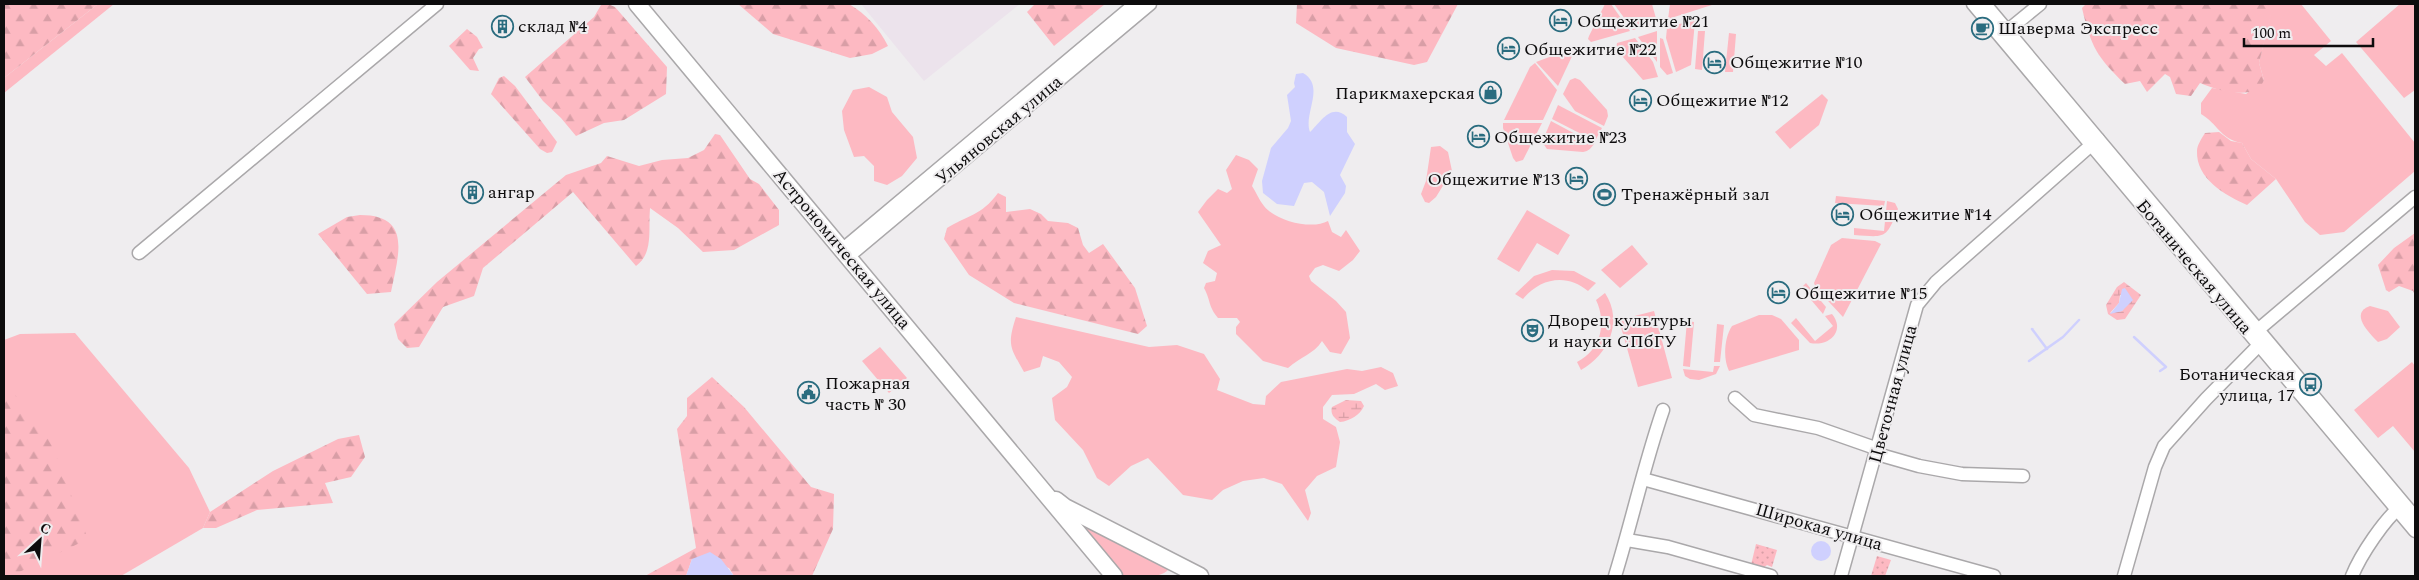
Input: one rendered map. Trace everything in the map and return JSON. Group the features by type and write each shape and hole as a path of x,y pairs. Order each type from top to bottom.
{"main road":[{"name":"Астрономическая улица","path":"637,4 1048,494 1062,515 1114,576"},
{"name":"Астрономическая улица","path":"1048,494 1066,507 1200,576"}],"street":[{"path":"139,253 437,4"},
{"name":"Ульяновская улица","path":"846,253 1135,4"},
{"name":"Ульяновская улица","path":"846,253 1150,4"},
{"name":"Ботаническая улица","path":"1973,4 2004,33"},
{"name":"Ботаническая улица","path":"1985,4 2004,33 2400,506 2415,531"},
{"path":"2004,33 2040,4"},
{"name":"Цветочная улица","path":"1841,576 1915,312 1925,293 2095,142"},
{"path":"2124,576 2155,466 2164,446 2259,337 2415,197"},
{"path":"1735,398 1754,415 1818,428 1919,466 1962,474 2023,476"},
{"path":"1615,576 1644,480 1648,453 1663,410"},
{"name":"Широкая улица","path":"1644,480 1994,576"},
{"path":"2352,576 2365,551 2400,506"},
{"name":"Ботаническая улица","path":"2400,506 2415,517"},
{"path":"1627,540 1668,547 1771,576"}],"shaded area":[{"path":"861,4 1020,4 924,81"}],"green space":[{"path":"4,4 98,4 4,78"},
{"path":"98,4 114,4 4,93 4,78"},
{"path":"608,4 615,7 667,67 666,94 624,120 604,123 576,136 543,101 525,77 594,17 601,5"},
{"path":"738,4 849,4 871,22 881,33 888,46 872,54 850,58 773,34"},
{"path":"1035,4 1105,4 1054,46 1027,12"},
{"path":"1297,4 1458,4 1427,62 1414,65 1336,48 1296,23"},
{"path":"1605,4 1611,4 1630,31 1591,42 1588,39 1589,36"},
{"path":"1614,4 1652,4 1657,22 1633,30"},
{"path":"1670,4 1715,4 1668,19"},
{"path":"2086,4 2265,4 2272,11 2259,63 2264,80 2259,90 2244,93 2222,90 2200,83 2191,96 2176,94 2170,77 2165,74 2147,92 2140,81 2125,84 2101,58 2092,42 2082,8"},
{"path":"2265,4 2301,4 2331,41 2314,55 2326,66 2342,53 2415,143 2415,171 2344,232 2320,235 2305,222 2276,179 2251,159 2242,143 2224,135 2201,114 2201,103 2212,88 2246,94 2264,80 2259,63 2271,12"},
{"path":"2400,4 2415,4 2415,90 2404,98 2356,42"},
{"path":"1692,20 1695,21 1691,65 1676,72 1666,38 1667,28"},
{"path":"467,29 477,37 483,48 479,49 473,58 479,71 470,70 449,46"},
{"path":"1657,31 1657,62 1638,37"},
{"path":"1698,31 1705,31 1702,70 1695,69"},
{"path":"1729,33 1736,34 1733,72 1725,72"},
{"path":"1635,38 1653,62 1658,77 1643,80 1616,49 1617,43"},
{"path":"1660,38 1663,39 1673,73 1667,75 1660,67"},
{"path":"1571,49 1574,52 1558,86 1536,62"},
{"path":"1535,63 1557,90 1543,120 1504,120 1530,67"},
{"path":"504,76 515,86 557,142 552,152 547,153 540,149 491,94 499,78"},
{"path":"1575,78 1580,80 1607,110 1608,116 1604,126 1575,111 1563,94 1570,80"},
{"path":"869,87 887,97 892,112 913,137 917,158 902,176 887,185 874,181 874,166 864,156 854,157 844,130 842,111 853,90"},
{"path":"1822,94 1828,100 1819,125 1790,149 1775,132"},
{"path":"1558,105 1602,128 1595,141 1552,119"},
{"path":"1551,121 1594,144 1583,152 1547,149 1542,142"},
{"path":"1503,123 1542,123 1523,160 1516,162 1513,158"},
{"path":"2219,132 2231,141 2242,143 2251,159 2276,179 2247,205 2213,185 2201,170 2197,151 2199,144 2205,133"},
{"path":"715,134 720,135 750,179 759,184 779,210 779,225 734,250 703,252 678,228 650,208 648,247 642,261 636,266 573,192 483,268 474,296 443,307 419,347 407,348 398,339 394,324 437,282 566,175 601,163 607,156 639,166 662,160 688,158 704,150"},
{"path":"1440,146 1448,152 1452,171 1436,197 1429,203 1425,202 1421,194 1426,181 1431,147"},
{"path":"1236,155 1249,160 1258,169 1252,186 1262,204 1270,211 1285,220 1304,224 1321,224 1328,221 1332,232 1341,237 1346,230 1360,251 1353,260 1339,271 1323,265 1315,268 1309,276 1311,281 1336,301 1346,312 1350,338 1341,354 1330,352 1322,341 1315,349 1288,368 1263,361 1236,334 1236,327 1240,322 1237,318 1218,318 1213,310 1204,288 1206,283 1215,281 1217,273 1203,263 1208,251 1221,245 1198,212 1218,189 1227,193 1232,189 1226,170"},
{"path":"998,193 1006,197 1006,212 1030,209 1041,214 1048,221 1068,223 1078,228 1083,245 1089,253 1103,244 1135,288 1147,326 1138,334 1014,303 969,275 944,239 947,228 980,211"},
{"path":"1836,196 1885,201 1884,206 1835,203"},
{"path":"1887,201 1895,203 1898,209 1887,231 1878,236 1854,235 1854,228 1884,231"},
{"path":"1527,210 1570,235 1558,255 1537,243 1519,272 1497,259"},
{"path":"360,215 377,217 388,222 395,230 398,240 398,252 391,292 367,294 318,234 347,217"},
{"path":"2415,233 2415,295 2413,291 2399,286 2389,292 2386,290 2378,265 2394,248"},
{"path":"1842,238 1875,241 1881,244 1843,317 1816,288 1814,283 1831,245"},
{"path":"1632,245 1648,264 1620,288 1601,270"},
{"path":"1552,270 1574,271 1596,283 1588,291 1580,285 1571,282 1554,280 1537,286 1523,299 1515,294 1534,276"},
{"path":"2124,282 2141,295 2125,319 2117,320 2108,314 2106,305 2117,287","holes":["2126,293 2131,298 2122,311 2110,313 2119,303 2120,295"]},
{"path":"1806,283 1826,307 1823,314 1801,288"},
{"path":"1605,293 1611,304 1613,315 1610,337 1599,356 1581,370 1577,362 1592,350 1600,335 1601,318 1596,300"},
{"path":"2370,306 2388,311 2400,327 2387,339 2378,342 2363,323 2361,313"},
{"path":"1654,311 1672,378 1638,387 1619,320"},
{"path":"1832,314 1836,320 1836,332 1829,340 1823,343 1810,343 1791,323 1796,318 1815,341 1833,326 1825,316"},
{"path":"1759,315 1772,315 1781,319 1799,340 1799,350 1729,371 1725,348 1727,336 1732,326"},
{"path":"1016,317 1149,347 1177,345 1204,354 1220,379 1217,390 1253,404 1265,405 1266,396 1281,382 1347,369 1362,371 1381,367 1393,373 1398,386 1385,390 1376,384 1354,394 1332,395 1323,407 1323,419 1336,427 1340,442 1336,467 1317,476 1305,490 1311,513 1308,521 1282,484 1264,478 1243,481 1223,490 1212,500 1183,495 1148,458 1131,466 1109,486 1097,478 1083,450 1055,420 1052,398 1067,387 1072,377 1059,362 1043,356 1040,367 1024,372 1011,346 1011,334"},
{"path":"1687,321 1694,322 1690,367 1683,366"},
{"path":"1717,324 1724,325 1720,362 1714,362"},
{"path":"75,333 189,468 210,512 203,528 121,576 4,576 4,340 20,334"},
{"path":"880,347 907,378 889,393 862,361"},
{"path":"2412,362 2415,366 2415,452 2393,426 2378,438 2354,410"},
{"path":"1714,366 1720,366 1716,374 1699,380 1690,379 1685,376 1683,369 1713,372"},
{"path":"712,377 744,407 811,487 834,494 833,529 812,576 734,576 729,568 692,559 686,576 645,576 696,548 677,429 687,416 687,398"},
{"path":"4,390 13,392 50,440 88,539 11,576 4,576"},
{"path":"1346,400 1361,401 1364,406 1354,417 1340,422 1333,416 1332,407"},
{"path":"359,435 365,457 351,477 325,483 333,503 257,510 216,528 203,528 210,512 273,471 338,439"},
{"path":"1087,525 1169,569 1160,575 1154,576 1124,576 1084,528"},
{"path":"1756,544 1777,550 1772,567 1767,565 1763,568 1751,565"},
{"path":"1877,556 1891,560 1885,576 1871,576"}],"water":[{"path":"1303,73 1310,79 1313,85 1309,117 1310,132 1326,116 1336,112 1341,113 1347,117 1347,132 1355,144 1340,175 1346,186 1345,193 1330,216 1324,192 1312,182 1304,183 1294,206 1277,204 1263,193 1262,181 1271,148 1288,128 1291,121 1287,95 1295,87 1296,74"},
{"path":"2125,288 2133,300 2122,311 2110,314 2119,303 2122,289"},
{"path":"1821,541 1828,544 1831,551 1828,558 1821,561 1814,558 1811,551 1814,544"},
{"path":"710,552 721,559 734,576 686,576 692,559"}],"waterway":[{"path":"2029,361 2063,337 2079,320"},
{"path":"2032,329 2047,349"},
{"path":"2134,337 2166,367 2160,371"}],"place":[{"name":"Общежитие №21","path":"1561,21"},
{"name":"склад №4","path":"502,26"},
{"name":"Шаверма Экспресс","path":"1982,28"},
{"name":"Общежитие №22","path":"1508,49"},
{"name":"Общежитие №10","path":"1714,62"},
{"name":"Парикмахерская","path":"1491,93"},
{"name":"Общежитие №12","path":"1640,100"},
{"name":"Общежитие №23","path":"1478,137"},
{"name":"Общежитие №13","path":"1576,179"},
{"name":"ангар","path":"472,192"},
{"name":"Тренажёрный зал","path":"1605,194"},
{"name":"Общежитие №14","path":"1843,214"},
{"name":"Общежитие №15","path":"1779,293"},
{"name":"Дворец культуры и науки СПбГУ","path":"1532,330"},
{"name":"Ботаническая улица, 17","path":"2311,384"},
{"name":"Пожарная часть № 30","path":"809,393"}]}
